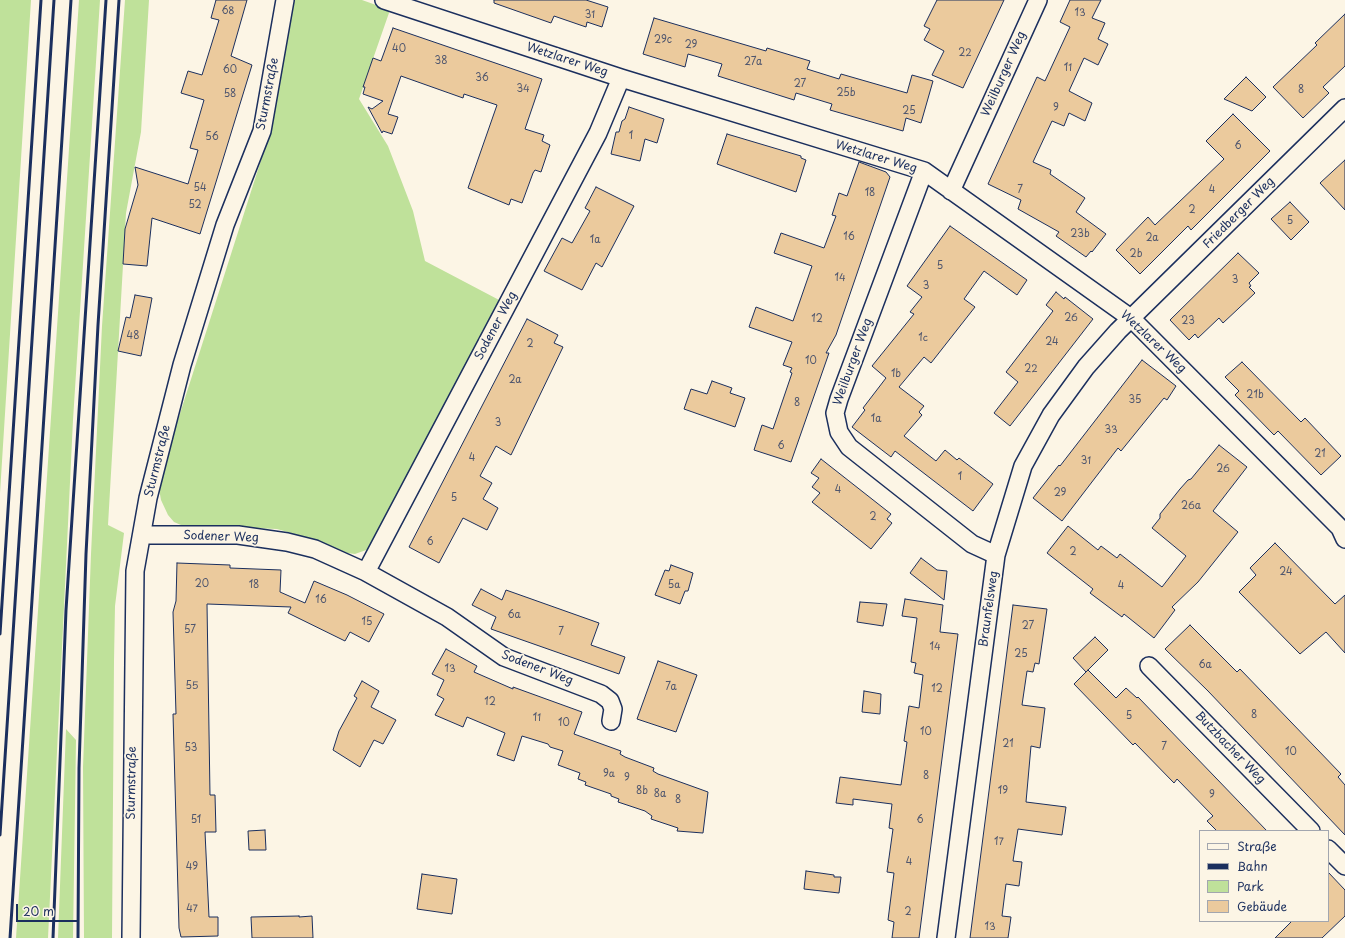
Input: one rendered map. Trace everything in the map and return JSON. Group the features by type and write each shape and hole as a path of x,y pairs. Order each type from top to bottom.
{"street":[{"name":"Sturmstraße","path":"131,938 135,571 148,498 182,365 225,225 262,131 285,0"},
{"name":"Wetzlarer Weg","path":"384,0 621,78 924,171 1132,319 1340,528 1345,539"},
{"name":"Weilburger Weg","path":"951,191 1038,0"},
{"name":"Sodener Weg","path":"366,572 598,133 621,78"},
{"name":"Friedberger Weg","path":"1132,319 1345,108"},
{"name":"Weilburger Weg","path":"924,171 835,413 839,432 850,447 972,544 996,555"},
{"name":"Braunfelsweg","path":"946,938 996,555 1023,466 1051,415 1086,367 1118,331 1132,319"},
{"name":"Sodener Weg","path":"142,535 238,535 287,542 315,548 366,572 447,617 504,657 601,694 610,701 613,709 612,721"},
{"name":"Butzbacher Weg","path":"1149,666 1310,830"},
{"path":"1329,850 1345,866"}],"green space":[{"path":"0,0 31,0 0,493"},
{"path":"79,0 100,0 73,420 48,938 16,938"},
{"path":"125,0 149,0 141,132 126,213 108,525 124,533 115,606 112,938 84,938 83,767 91,554 102,326"},
{"path":"294,0 362,0 390,10 359,99 388,146 413,211 425,261 501,301 369,549 355,554 347,553 316,540 277,529 181,525 174,522 168,515 161,500 159,489 161,473 271,129"},
{"path":"66,729 76,740 73,938 58,938"}],"building":[{"path":"216,0 247,0 231,56 252,65 200,234 152,218 147,266 123,264 125,229 138,185 135,167 188,184 198,150 190,148 204,100 181,93 188,71 202,75 219,20 211,18"},
{"path":"494,0 586,0 608,7 602,27 587,22 586,27 554,16 551,23 494,3"},
{"path":"937,0 1004,0 963,88 932,75 944,51 924,40 930,29 924,26"},
{"path":"1070,0 1101,0 1092,18 1105,23 1098,39 1108,44 1098,65 1084,58 1069,91 1092,103 1085,121 1069,113 1064,126 1052,121 1033,162 1051,170 1050,174 1085,198 1076,212 1106,234 1092,252 1091,251 1086,257 1056,236 1059,232 1018,209 1021,200 988,184 1037,77 1045,81 1070,27 1060,22"},
{"path":"1345,14 1345,66 1323,87 1329,93 1303,118 1273,87 1317,45 1315,43"},
{"path":"654,18 766,51 767,48 810,61 807,69 839,79 841,74 907,93 912,75 933,81 921,123 906,118 903,131 830,110 832,104 796,93 794,100 718,76 722,64 688,54 685,67 643,54"},
{"path":"393,28 542,79 525,129 544,135 542,141 550,145 541,172 535,170 533,173 522,203 511,199 509,205 468,188 497,105 464,94 463,98 401,76 388,114 398,117 392,134 383,131 382,133 368,107 372,109 383,101 363,94 365,87 363,87 373,58 381,61"},
{"path":"1246,77 1266,97 1252,111 1224,99"},
{"path":"629,107 664,119 657,143 645,139 640,161 611,154 616,132 619,132 622,121 625,119"},
{"path":"1233,114 1270,151 1191,230 1188,226 1140,274 1116,250 1148,217 1155,225 1224,159 1206,141"},
{"path":"727,134 801,156 801,158 806,160 796,192 717,164"},
{"path":"1345,160 1345,210 1320,183"},
{"path":"859,162 886,172 890,177 836,335 826,353 829,353 791,462 754,450 762,425 773,429 792,373 790,372 792,368 783,365 792,342 749,327 756,307 793,321 812,266 774,253 781,233 824,248 836,216 832,215 839,193 847,196"},
{"path":"596,187 634,206 602,267 596,263 582,290 544,271 562,238 572,243 590,211 585,208"},
{"path":"1290,202 1309,222 1291,240 1271,219"},
{"path":"950,226 1027,280 1017,295 984,271 964,299 975,307 931,363 924,357 899,387 924,406 919,412 922,415 904,436 936,461 945,450 957,460 959,458 993,484 973,511 895,451 891,457 852,427 865,410 863,408 886,378 872,366 914,314 910,312 922,297 907,286"},
{"path":"1238,253 1259,273 1249,283 1251,286 1249,287 1255,293 1223,323 1219,318 1198,338 1195,334 1189,340 1170,320"},
{"path":"1056,292 1064,299 1065,297 1093,319 1010,426 994,413 1018,382 1006,372 1053,311 1046,305"},
{"path":"135,295 152,298 141,356 118,351 126,317 130,318"},
{"path":"527,319 558,335 554,343 563,347 511,455 496,446 480,476 492,483 483,499 498,508 487,530 463,518 439,563 409,547"},
{"path":"1142,360 1176,386 1167,400 1164,398 1121,451 1118,448 1062,521 1033,498 1059,465 1060,466"},
{"path":"1242,362 1301,422 1305,418 1341,456 1321,475 1278,431 1274,435 1235,395 1239,391 1225,377"},
{"path":"712,381 732,388 730,393 745,398 735,427 684,409 691,389 707,394"},
{"path":"1219,445 1247,467 1213,511 1238,532 1198,582 1172,607 1175,610 1154,638 1124,614 1122,617 1090,593 1093,589 1047,553 1068,526 1098,550 1101,546 1117,558 1120,554 1162,587 1186,556 1152,528 1160,518 1160,514 1180,489 1188,480 1191,479"},
{"path":"821,459 891,514 887,519 892,523 871,549 812,502 820,493 812,487 819,478 811,473"},
{"path":"1275,543 1335,604 1345,595 1345,653 1326,632 1300,654 1239,592 1256,575 1250,568"},
{"path":"921,558 937,570 947,571 944,600 910,573"},
{"path":"177,563 230,565 230,568 281,570 280,592 305,603 314,581 347,595 384,614 369,642 350,632 345,641 288,613 291,607 207,604 210,795 215,795 216,832 205,832 209,917 218,917 218,936 181,937 179,928 173,714 176,714 173,612 176,601"},
{"path":"671,565 693,573 688,591 685,591 680,604 655,595 665,570 669,571"},
{"path":"481,589 502,600 506,590 599,623 591,645 625,657 619,674 491,629 496,617 472,605"},
{"path":"905,599 943,605 940,632 958,634 919,938 892,938 894,922 888,920 894,873 887,872 893,829 889,828 892,804 853,799 853,805 836,803 840,777 901,785 907,742 904,741 909,706 919,708 923,675 914,673 916,663 911,662 917,618 902,616"},
{"path":"860,602 887,604 883,626 857,622"},
{"path":"1013,605 1047,609 1039,664 1035,663 1033,672 1027,671 1022,705 1045,708 1040,748 1031,746 1026,802 1066,807 1062,835 1018,829 1013,861 1022,862 1019,886 1006,884 1002,916 1011,917 1008,938 970,938"},
{"path":"1190,625 1237,672 1240,669 1341,774 1338,777 1345,785 1345,835 1208,691 1165,649"},
{"path":"1095,637 1108,650 1086,672 1073,658"},
{"path":"446,649 477,666 474,672 513,689 513,687 582,712 574,734 621,751 620,754 654,768 653,771 658,774 708,792 703,833 677,831 678,828 651,819 652,816 645,811 618,802 619,799 611,796 611,794 585,785 586,782 578,779 580,773 558,765 563,751 550,747 548,744 522,736 514,761 497,755 505,733 467,717 463,727 435,715 444,699 437,695 444,680 432,674"},
{"path":"658,661 697,675 676,732 637,719"},
{"path":"1088,670 1116,698 1126,688 1137,698 1138,697 1266,830 1216,830 1207,821 1213,816 1177,779 1174,783 1135,743 1133,745 1074,684"},
{"path":"362,681 379,691 371,707 396,720 383,744 374,740 360,767 333,750 339,731 357,698 354,696"},
{"path":"864,691 881,694 880,714 862,712"},
{"path":"265,830 266,850 249,850 248,831"},
{"path":"806,871 841,877 839,893 804,889"},
{"path":"1329,873 1345,890 1345,916 1322,938 1275,938 1291,922 1329,922"},
{"path":"422,874 457,879 452,914 417,909"},
{"path":"312,916 313,938 252,938 251,917"}],"railway":[{"path":"0,634 41,0"},
{"path":"0,835 54,0"},
{"path":"10,938 71,0"},
{"path":"53,938 66,610 106,0"},
{"path":"78,938 79,768 86,554 98,325 119,0"}]}
